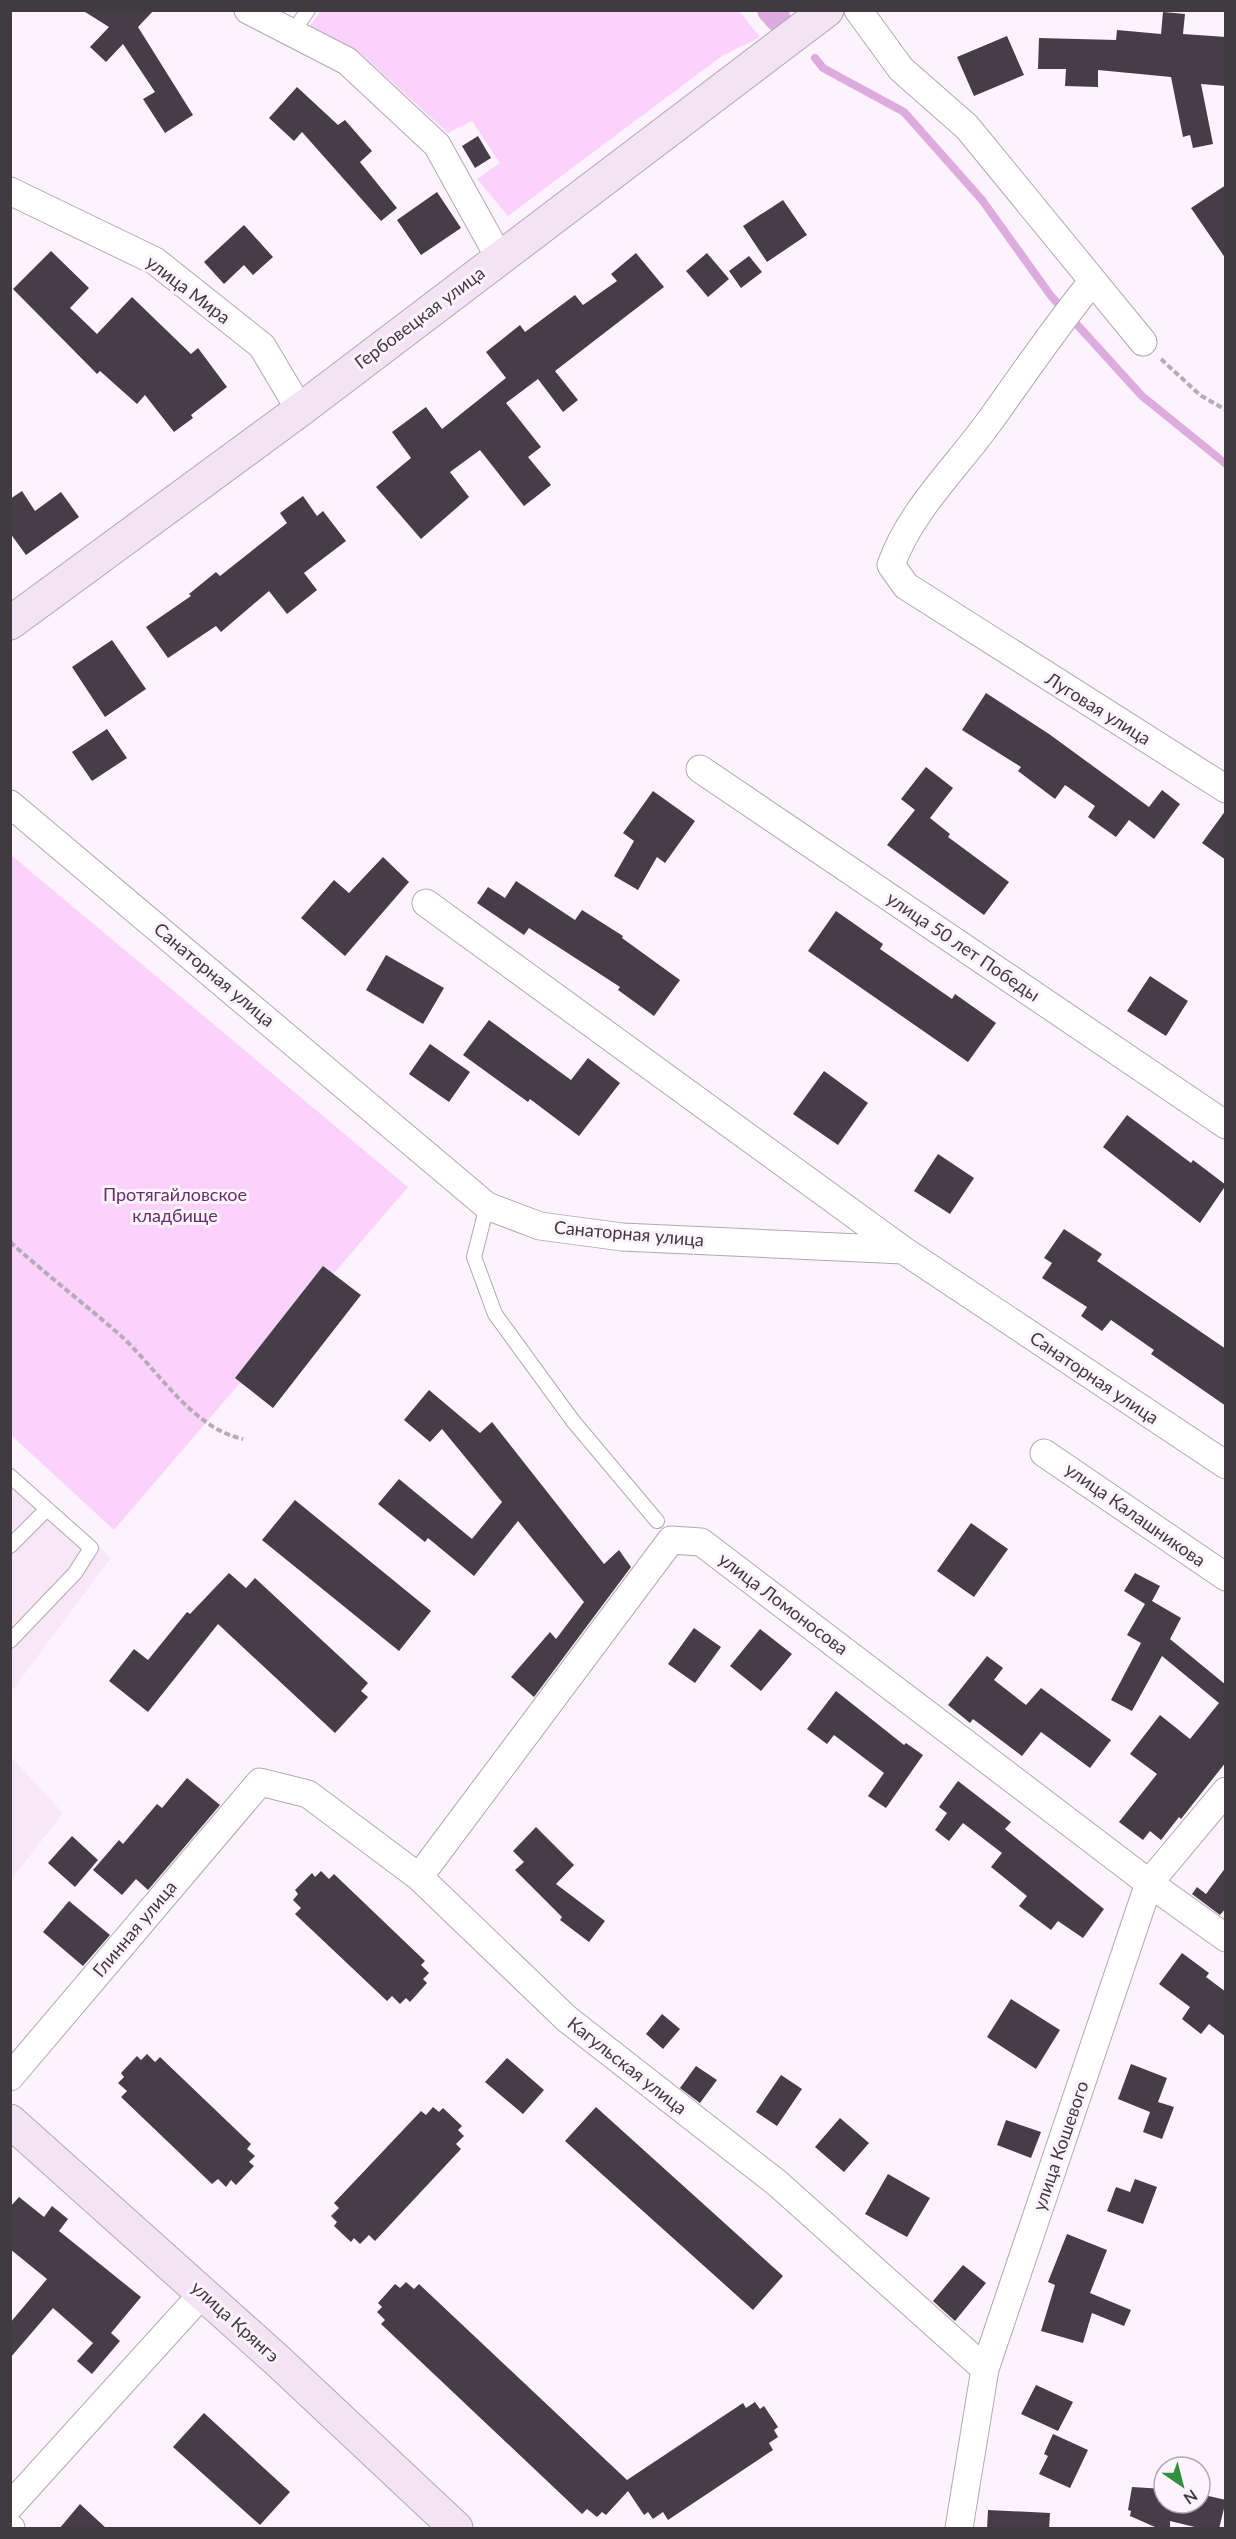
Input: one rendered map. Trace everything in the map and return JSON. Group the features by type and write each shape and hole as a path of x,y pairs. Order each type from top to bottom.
{"street":[{"path":"248,10 347,61 437,145 499,257"},
{"name":"Гербовецкая улица","path":"13,615 300,410 827,10"},
{"path":"858,10 901,69 967,127 1143,342"},
{"name":"улица Мира","path":"10,191 155,261 262,346 300,410"},
{"name":"Луговая улица","path":"1092,282 1056,325 989,422 901,539 891,565 906,586 1226,789"},
{"name":"улица 50 лет Победы","path":"700,769 1226,1125"},
{"name":"Санаторная улица","path":"10,804 487,1206 540,1226 622,1237 903,1250 1226,1465"},
{"path":"426,903 903,1250"},
{"name":"улица Калашникова","path":"1044,1453 1226,1577"},
{"name":"улица Ломоносова","path":"419,1877 671,1540 701,1542 1149,1883 1226,1938"},
{"name":"Кагульская улица","path":"260,1782 308,1794 419,1877 567,2019 777,2183 985,2369"},
{"name":"Глинная улица","path":"10,2077 260,1782"},
{"name":"улица Кошевого","path":"959,2529 985,2369 1149,1883 1226,1791"},
{"name":"улица Крянгэ","path":"10,2121 203,2293 456,2529"},
{"path":"10,2506 203,2293"}],"lane":[{"path":"292,33 308,10"},
{"path":"487,1206 474,1257 495,1314 573,1420 657,1521"},
{"path":"10,1476 91,1548 75,1573 10,1641"},
{"path":"10,1546 47,1509"}],"path":[{"path":"1143,342 1200,395 1226,410"},
{"path":"10,1242 121,1336 190,1408 226,1435 243,1439"}],"shaded area":[{"path":"10,1465 111,1558 11,1692 10,1692"},
{"path":"11,1757 63,1813 11,1880"}],"green space":[{"path":"321,10 738,10 760,37 722,56 508,216 477,179 500,163 472,121 448,133 361,54 310,26"},
{"name":"Протягайловское кладбище","path":"10,854 408,1187 114,1530 11,1435"}],"building":[{"path":"82,10 154,10 138,27 193,115 165,133 143,99 155,92 123,44 106,62 90,47 109,27"},
{"path":"1163,12 1185,14 1183,34 1226,37 1226,86 1201,84 1213,144 1193,148 1190,135 1183,137 1171,77 1098,70 1098,87 1065,86 1066,69 1038,69 1039,38 1116,40 1117,30 1161,34"},
{"path":"1007,36 1024,75 974,96 957,57"},
{"path":"297,87 338,125 345,120 372,151 360,162 397,208 381,221 302,132 294,141 269,118"},
{"path":"478,136 491,158 475,168 462,146"},
{"path":"1226,185 1226,259 1191,208"},
{"path":"437,192 461,228 421,255 397,220"},
{"path":"783,200 807,235 767,262 743,226"},
{"path":"244,225 273,257 253,275 244,265 224,284 204,262"},
{"path":"51,251 89,288 70,308 97,334 132,297 191,354 198,348 227,387 191,415 193,418 174,432 145,395 137,404 100,371 97,374 13,289"},
{"path":"636,253 664,287 555,371 578,400 563,412 538,379 506,403 541,447 528,457 551,485 524,506 480,450 450,472 469,497 421,539 376,487 411,458 392,432 426,407 442,429 506,378 486,352 520,325 525,332 575,295 583,305 617,281 611,274"},
{"path":"707,253 729,279 708,297 686,271"},
{"path":"749,256 762,272 741,288 729,271"},
{"path":"22,491 35,511 61,492 79,517 26,555 10,533 10,499"},
{"path":"303,496 317,516 323,511 346,541 304,573 317,590 287,614 269,591 221,632 216,626 168,658 146,627 191,596 189,594 216,572 220,576 287,523 280,513"},
{"path":"112,640 146,689 105,717 72,667"},
{"path":"986,693 1049,734 1149,807 1162,790 1180,804 1154,839 1129,820 1116,837 1088,817 1095,806 1065,785 1055,799 1018,771 1021,767 962,730"},
{"path":"107,729 127,758 92,781 72,752"},
{"path":"926,767 953,788 930,818 950,834 948,837 1009,882 984,915 887,845 915,810 901,799"},
{"path":"653,791 695,821 665,863 657,857 638,890 614,876 634,841 623,833"},
{"path":"1226,810 1226,860 1202,843"},
{"path":"383,857 409,882 345,956 301,918 334,880 349,893"},
{"path":"516,881 575,920 582,910 623,936 622,938 680,980 654,1016 618,990 620,987 529,928 524,935 477,903 488,887 505,898"},
{"path":"836,911 883,944 880,949 952,999 955,994 996,1023 968,1062 808,951"},
{"path":"386,955 444,988 423,1024 366,990"},
{"path":"1150,976 1188,1001 1166,1036 1127,1011"},
{"path":"489,1020 571,1080 588,1058 620,1083 579,1136 530,1099 528,1102 463,1055"},
{"path":"430,1044 470,1072 449,1102 409,1074"},
{"path":"824,1071 868,1103 838,1145 793,1114"},
{"path":"1127,1115 1191,1163 1193,1160 1226,1185 1200,1223 1103,1147"},
{"path":"938,1154 974,1178 950,1214 914,1191"},
{"path":"1064,1229 1102,1254 1097,1261 1226,1349 1226,1406 1151,1354 1154,1350 1111,1320 1102,1331 1081,1316 1087,1307 1042,1278 1052,1263 1044,1258"},
{"path":"323,1266 361,1295 273,1408 235,1378"},
{"path":"429,1390 480,1433 492,1422 604,1564 619,1550 631,1567 534,1697 511,1677 550,1632 556,1639 584,1602 518,1521 474,1576 428,1538 425,1542 378,1504 399,1479 472,1539 502,1502 442,1429 430,1442 404,1420"},
{"path":"295,1500 431,1611 399,1651 262,1540"},
{"path":"971,1523 1008,1549 974,1597 937,1571"},
{"path":"229,1573 246,1588 255,1578 368,1683 361,1691 368,1697 335,1733 218,1624 148,1712 109,1681 134,1649 148,1660 187,1612 190,1614"},
{"path":"1135,1573 1160,1586 1152,1601 1181,1618 1170,1639 1226,1685 1226,1762 1181,1819 1179,1817 1161,1840 1150,1831 1143,1840 1119,1822 1157,1774 1130,1754 1160,1715 1190,1739 1219,1703 1162,1656 1132,1711 1111,1700 1141,1643 1127,1635 1145,1604 1124,1591"},
{"path":"694,1628 721,1647 695,1683 668,1664"},
{"path":"760,1629 792,1654 761,1691 730,1666"},
{"path":"987,1656 1003,1668 994,1680 1026,1705 1041,1688 1111,1740 1090,1768 1041,1732 1022,1756 973,1719 970,1723 948,1705"},
{"path":"836,1691 904,1745 906,1743 923,1755 886,1808 868,1796 884,1773 834,1735 827,1744 807,1729"},
{"path":"187,1778 220,1805 148,1890 136,1879 122,1895 93,1870 119,1840 123,1844 157,1804 162,1808"},
{"path":"958,1781 1011,1822 1005,1829 1104,1909 1083,1938 1058,1921 1051,1930 1019,1906 1027,1896 991,1867 1002,1853 963,1823 949,1841 935,1830 947,1813 939,1807"},
{"path":"536,1827 574,1865 556,1884 605,1921 589,1942 560,1920 562,1917 515,1870 524,1862 513,1851"},
{"path":"72,1836 98,1860 75,1887 48,1863"},
{"path":"1226,1867 1226,1908 1220,1915 1192,1894 1197,1887 1206,1894"},
{"path":"321,1871 329,1879 334,1874 425,1961 421,1965 429,1973 423,1979 427,1983 410,2002 406,1998 400,2004 392,1996 387,2001 295,1914 301,1908 293,1900 298,1894 295,1890 312,1873 315,1877"},
{"path":"69,1901 110,1935 83,1966 43,1932"},
{"path":"1182,1953 1209,1973 1206,1977 1226,1992 1226,2037 1209,2024 1201,2034 1182,2019 1190,2007 1159,1984"},
{"path":"1011,1999 1060,2030 1036,2069 987,2037"},
{"path":"662,2014 680,2029 663,2049 646,2034"},
{"path":"147,2054 155,2062 160,2057 251,2144 247,2149 255,2156 249,2162 254,2166 236,2185 231,2180 226,2187 218,2179 212,2184 121,2097 127,2091 118,2083 124,2077 121,2073 137,2056 141,2060"},
{"path":"507,2058 544,2090 523,2114 485,2082"},
{"path":"1131,2064 1167,2078 1158,2102 1174,2107 1162,2139 1143,2132 1150,2112 1118,2099"},
{"path":"696,2066 717,2080 700,2103 680,2088"},
{"path":"781,2075 802,2089 777,2126 756,2112"},
{"path":"433,2107 439,2112 443,2108 462,2126 458,2130 464,2136 456,2144 461,2149 375,2241 369,2235 360,2244 354,2238 351,2242 334,2226 337,2222 331,2216 339,2208 334,2203 421,2111 426,2115"},
{"path":"596,2107 783,2276 753,2310 565,2141"},
{"path":"840,2118 869,2143 844,2172 815,2147"},
{"path":"1006,2120 1041,2132 1031,2158 997,2145"},
{"path":"888,2174 930,2198 907,2237 865,2214"},
{"path":"1135,2179 1157,2187 1143,2224 1107,2211 1116,2187 1130,2192"},
{"path":"19,2197 44,2217 52,2206 68,2219 59,2231 141,2297 111,2333 120,2341 92,2374 77,2361 93,2343 53,2308 10,2358 10,2323 47,2279 10,2249 10,2207"},
{"path":"1067,2234 1107,2250 1090,2293 1131,2310 1124,2326 1092,2313 1083,2343 1041,2331 1055,2285 1048,2282"},
{"path":"963,2265 986,2283 955,2321 933,2301"},
{"path":"406,2282 414,2289 419,2284 627,2480 743,2403 746,2408 755,2402 760,2409 764,2406 778,2427 774,2430 778,2437 769,2443 773,2450 668,2520 663,2512 653,2519 648,2512 644,2515 628,2491 606,2515 602,2512 597,2517 587,2509 582,2514 381,2324 385,2320 377,2312 382,2307 378,2303 395,2284 400,2288"},
{"path":"1036,2385 1073,2402 1058,2431 1021,2414"},
{"path":"204,2413 290,2492 260,2525 173,2447"},
{"path":"1053,2434 1088,2450 1070,2488 1039,2474 1048,2456 1044,2454"},
{"path":"1132,2487 1152,2488 1152,2515 1212,2515 1212,2497 1226,2500 1219,2529 1203,2529 1170,2521 1170,2528 1155,2527 1130,2516 1131,2511 1128,2510"},
{"path":"80,2504 107,2529 59,2529"},
{"path":"988,2510 1050,2513 1049,2529 987,2529"}],"waterway":[{"path":"770,10 778,19"},
{"path":"815,58 823,68 904,112 982,200 1051,296 1142,396 1226,464"}]}
